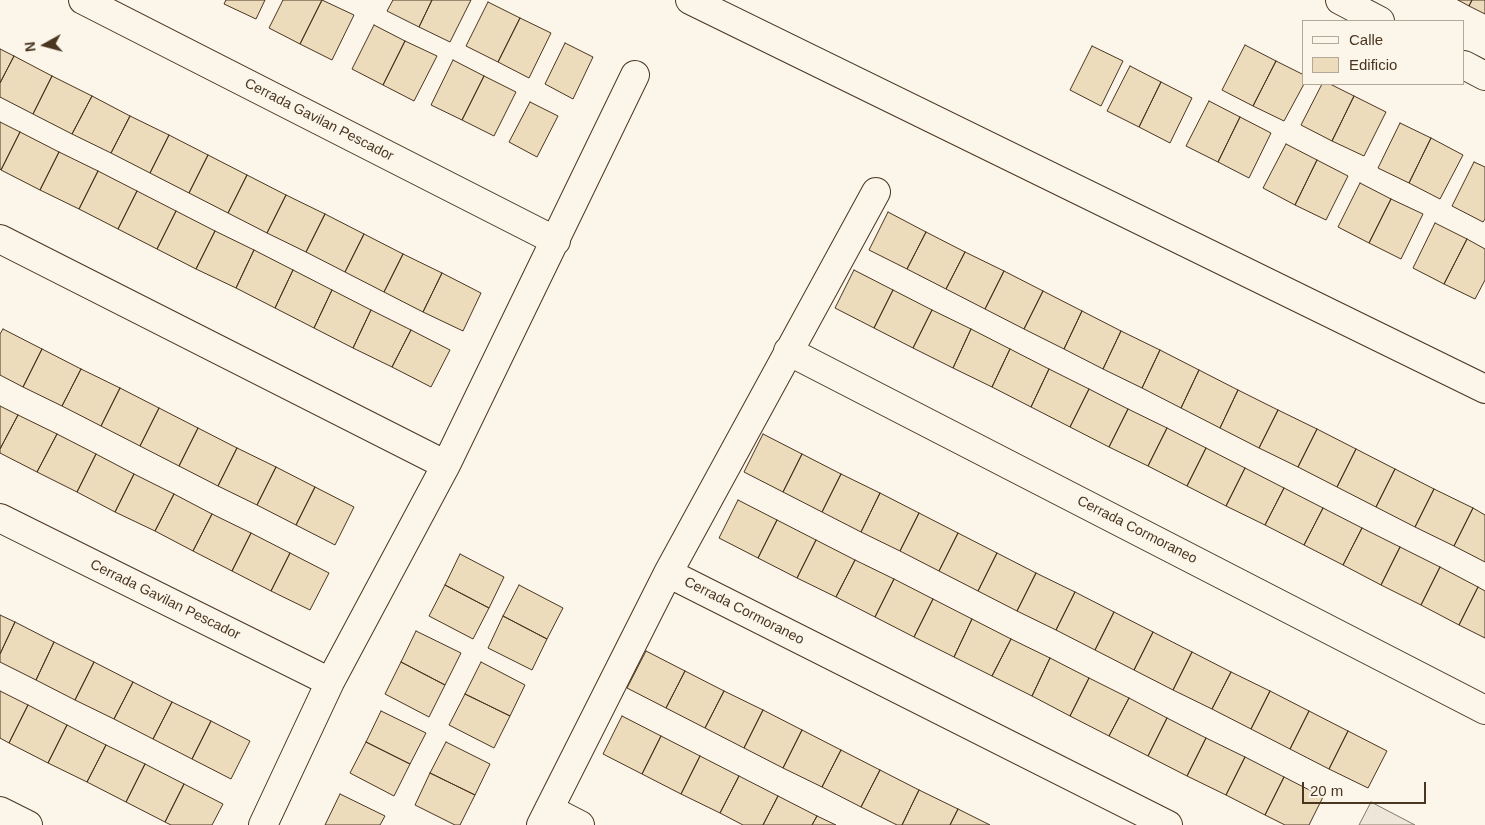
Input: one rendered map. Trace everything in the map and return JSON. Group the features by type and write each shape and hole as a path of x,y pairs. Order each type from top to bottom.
{"street":[{"name":"Cerrada Gavilan Pescador","path":"83,0 556,241"},
{"path":"690,0 1485,390"},
{"path":"1340,0 1378,20"},
{"path":"1465,66 1485,76"},
{"path":"263,825 330,682 446,465 635,75"},
{"name":"Cerrada Cormoraneo","path":"580,825 545,817 668,573 876,192"},
{"path":"0,239 446,465"},
{"name":"Cerrada Cormoraneo","path":"788,351 1485,710"},
{"name":"Cerrada Gavilan Pescador","path":"0,518 330,682"},
{"name":"Cerrada Cormoraneo","path":"668,573 1168,825"},
{"path":"0,811 28,825"}],"shaded area":[{"path":"1371,802 1415,825 1359,825"}],"building":[{"path":"226,0 265,0 256,19 224,4"},
{"path":"283,0 322,0 300,44 269,28"},
{"path":"322,0 354,15 332,60 300,44"},
{"path":"393,0 432,0 419,27 387,11"},
{"path":"432,0 471,0 450,42 419,27"},
{"path":"1458,0 1472,0 1469,6"},
{"path":"1472,0 1485,0 1485,14 1469,6"},
{"path":"488,2 520,18 498,62 466,46"},
{"path":"520,18 551,33 529,78 498,62"},
{"path":"374,25 405,41 383,85 352,69"},
{"path":"405,41 437,56 414,101 383,85"},
{"path":"565,43 593,57 573,99 545,84"},
{"path":"1245,45 1276,61 1253,106 1222,90"},
{"path":"1092,46 1123,61 1101,106 1070,90"},
{"path":"0,49 14,56 0,83"},
{"path":"14,56 52,76 33,114 0,97 0,83"},
{"path":"453,60 484,76 462,120 431,105"},
{"path":"1276,61 1302,74 1303,85 1284,121 1253,106"},
{"path":"1130,66 1161,82 1139,127 1107,111"},
{"path":"52,76 92,96 72,134 33,114"},
{"path":"484,76 516,92 494,136 462,120"},
{"path":"1161,82 1192,98 1170,143 1139,127"},
{"path":"1321,85 1332,85 1354,96 1332,141 1301,125"},
{"path":"92,96 130,116 111,153 72,134"},
{"path":"1354,96 1386,112 1364,156 1332,141"},
{"path":"1209,101 1240,117 1218,162 1186,146"},
{"path":"530,102 558,116 537,157 509,142"},
{"path":"130,116 169,135 150,173 111,153"},
{"path":"1240,117 1271,133 1249,178 1218,162"},
{"path":"0,122 20,132 1,170 0,169"},
{"path":"1400,123 1431,138 1409,183 1378,168"},
{"path":"20,132 59,152 40,190 1,170"},
{"path":"169,135 208,155 189,193 150,173"},
{"path":"1431,138 1463,155 1440,199 1409,183"},
{"path":"1286,144 1317,160 1295,205 1263,188"},
{"path":"59,152 98,171 79,209 40,190"},
{"path":"208,155 247,175 228,213 189,193"},
{"path":"1317,160 1348,176 1326,220 1295,205"},
{"path":"1474,162 1485,167 1485,219 1483,222 1452,206"},
{"path":"98,171 137,191 118,229 79,209"},
{"path":"247,175 286,195 267,233 228,213"},
{"path":"1360,183 1391,199 1369,243 1338,227"},
{"path":"137,191 176,211 157,249 118,229"},
{"path":"286,195 325,214 306,252 267,233"},
{"path":"1391,199 1423,214 1401,259 1369,243"},
{"path":"176,211 215,231 196,269 157,249"},
{"path":"888,212 926,232 907,269 869,250"},
{"path":"325,214 364,234 345,272 306,252"},
{"path":"1435,223 1467,239 1444,284 1413,268"},
{"path":"215,231 254,250 236,288 196,269"},
{"path":"926,232 965,252 946,289 907,269"},
{"path":"364,234 403,254 384,292 345,272"},
{"path":"1467,239 1485,249 1485,280 1475,299 1444,284"},
{"path":"254,250 293,270 275,308 236,288"},
{"path":"965,252 1004,271 985,309 946,289"},
{"path":"403,254 442,273 423,312 384,292"},
{"path":"293,270 332,290 314,328 275,308"},
{"path":"854,270 893,290 874,328 835,308"},
{"path":"1004,271 1043,291 1024,329 985,309"},
{"path":"442,273 481,293 463,331 423,312"},
{"path":"332,290 371,310 353,348 314,328"},
{"path":"893,290 932,310 913,348 874,328"},
{"path":"1043,291 1082,311 1064,349 1024,329"},
{"path":"371,310 411,330 392,367 353,348"},
{"path":"932,310 971,329 953,368 913,348"},
{"path":"1082,311 1121,331 1103,369 1064,349"},
{"path":"3,329 42,349 23,387 0,375 0,334"},
{"path":"971,329 1010,349 992,387 953,368"},
{"path":"411,330 450,350 431,387 392,367"},
{"path":"1121,331 1160,350 1142,388 1103,369"},
{"path":"42,349 81,369 62,406 23,387"},
{"path":"1010,349 1049,369 1031,407 992,387"},
{"path":"1160,350 1199,370 1181,408 1142,388"},
{"path":"81,369 120,388 101,426 62,406"},
{"path":"1049,369 1089,389 1070,427 1031,407"},
{"path":"1199,370 1238,390 1220,428 1181,408"},
{"path":"120,388 159,408 140,446 101,426"},
{"path":"1089,389 1128,409 1109,447 1070,427"},
{"path":"1238,390 1278,410 1259,448 1220,428"},
{"path":"0,406 18,415 0,449"},
{"path":"159,408 198,428 179,466 140,446"},
{"path":"1128,409 1167,428 1148,466 1109,447"},
{"path":"1278,410 1317,429 1298,467 1259,448"},
{"path":"18,415 57,434 37,472 0,453 0,449"},
{"path":"198,428 237,448 218,486 179,466"},
{"path":"1167,428 1206,448 1187,486 1148,466"},
{"path":"1317,429 1356,449 1337,487 1298,467"},
{"path":"57,434 96,454 77,492 37,472"},
{"path":"763,434 802,454 783,492 744,472"},
{"path":"237,448 276,467 257,505 218,486"},
{"path":"1206,448 1245,468 1226,506 1187,486"},
{"path":"1356,449 1395,469 1376,507 1337,487"},
{"path":"96,454 134,474 115,512 77,492"},
{"path":"802,454 841,474 822,512 783,492"},
{"path":"276,467 315,487 296,525 257,505"},
{"path":"1245,468 1284,488 1265,525 1226,506"},
{"path":"1395,469 1434,489 1415,527 1376,507"},
{"path":"134,474 174,494 155,531 115,512"},
{"path":"841,474 880,493 861,532 822,512"},
{"path":"315,487 354,507 335,545 296,525"},
{"path":"1284,488 1323,508 1304,545 1265,525"},
{"path":"1434,489 1473,508 1454,546 1415,527"},
{"path":"880,493 919,513 900,551 861,532"},
{"path":"174,494 212,514 193,551 155,531"},
{"path":"738,500 777,520 758,558 719,538"},
{"path":"1323,508 1362,528 1343,565 1304,545"},
{"path":"1473,508 1485,515 1485,562 1454,546"},
{"path":"919,513 958,533 939,571 900,551"},
{"path":"212,514 251,533 232,571 193,551"},
{"path":"777,520 816,540 797,578 758,558"},
{"path":"1362,528 1400,547 1381,585 1343,565"},
{"path":"251,533 290,553 271,591 232,571"},
{"path":"958,533 997,553 978,591 939,571"},
{"path":"816,540 855,560 836,597 797,578"},
{"path":"1400,547 1440,567 1421,605 1381,585"},
{"path":"290,553 329,573 310,610 271,591"},
{"path":"997,553 1036,573 1017,611 978,591"},
{"path":"460,554 504,577 489,608 445,585"},
{"path":"855,560 894,579 875,617 836,597"},
{"path":"1440,567 1478,587 1459,625 1421,605"},
{"path":"1036,573 1075,592 1056,630 1017,611"},
{"path":"894,579 933,599 914,637 875,617"},
{"path":"445,585 489,608 473,639 429,616"},
{"path":"519,585 563,608 547,639 503,616"},
{"path":"1478,587 1485,591 1485,638 1459,625"},
{"path":"1075,592 1114,612 1095,650 1056,630"},
{"path":"933,599 972,619 954,657 914,637"},
{"path":"1114,612 1153,632 1134,670 1095,650"},
{"path":"0,615 15,622 0,654"},
{"path":"503,616 547,639 532,670 488,648"},
{"path":"972,619 1011,639 992,676 954,657"},
{"path":"15,622 54,642 36,680 0,662 0,654"},
{"path":"416,631 461,653 445,685 401,662"},
{"path":"1153,632 1192,652 1173,690 1134,670"},
{"path":"1011,639 1050,658 1032,696 992,676"},
{"path":"54,642 94,662 75,700 36,680"},
{"path":"646,651 685,671 666,708 627,688"},
{"path":"1192,652 1231,672 1212,709 1173,690"},
{"path":"1050,658 1089,678 1070,716 1032,696"},
{"path":"94,662 133,682 114,719 75,700"},
{"path":"401,662 445,685 429,717 385,694"},
{"path":"481,662 525,685 510,716 465,694"},
{"path":"685,671 724,691 705,728 666,708"},
{"path":"1231,672 1270,691 1251,729 1212,709"},
{"path":"1089,678 1129,698 1109,736 1070,716"},
{"path":"133,682 172,702 153,739 114,719"},
{"path":"0,691 28,705 9,743 0,738"},
{"path":"724,691 763,710 744,748 705,728"},
{"path":"1270,691 1309,711 1290,749 1251,729"},
{"path":"465,694 510,716 494,748 449,725"},
{"path":"1129,698 1167,718 1148,756 1109,736"},
{"path":"172,702 211,721 192,759 153,739"},
{"path":"28,705 67,725 48,763 9,743"},
{"path":"763,710 802,730 783,768 744,748"},
{"path":"381,711 426,733 410,764 366,742"},
{"path":"1309,711 1348,731 1329,769 1290,749"},
{"path":"622,716 661,736 642,774 603,754"},
{"path":"1167,718 1206,738 1187,776 1148,756"},
{"path":"211,721 250,741 231,779 192,759"},
{"path":"67,725 106,745 87,782 48,763"},
{"path":"802,730 841,750 822,787 783,768"},
{"path":"1348,731 1387,751 1368,788 1329,769"},
{"path":"661,736 700,756 681,794 642,774"},
{"path":"1206,738 1245,757 1226,795 1187,776"},
{"path":"366,742 410,764 394,796 350,773"},
{"path":"446,742 490,764 475,795 430,773"},
{"path":"106,745 145,764 126,802 87,782"},
{"path":"841,750 880,770 861,807 822,787"},
{"path":"700,756 739,776 720,813 681,794"},
{"path":"1245,757 1284,777 1265,815 1226,795"},
{"path":"145,764 184,784 165,822 126,802"},
{"path":"880,770 919,790 902,825 897,825 861,807"},
{"path":"430,773 475,795 460,825 455,825 415,805"},
{"path":"739,776 778,796 763,825 743,825 720,813"},
{"path":"1284,777 1323,797 1309,825 1285,825 1265,815"},
{"path":"184,784 223,804 212,825 171,825 165,822"},
{"path":"919,790 958,809 950,825 902,825"},
{"path":"340,794 385,816 380,825 325,825"},
{"path":"778,796 817,816 812,825 763,825"},
{"path":"958,809 990,825 950,825"},
{"path":"817,816 836,825 812,825"}]}
